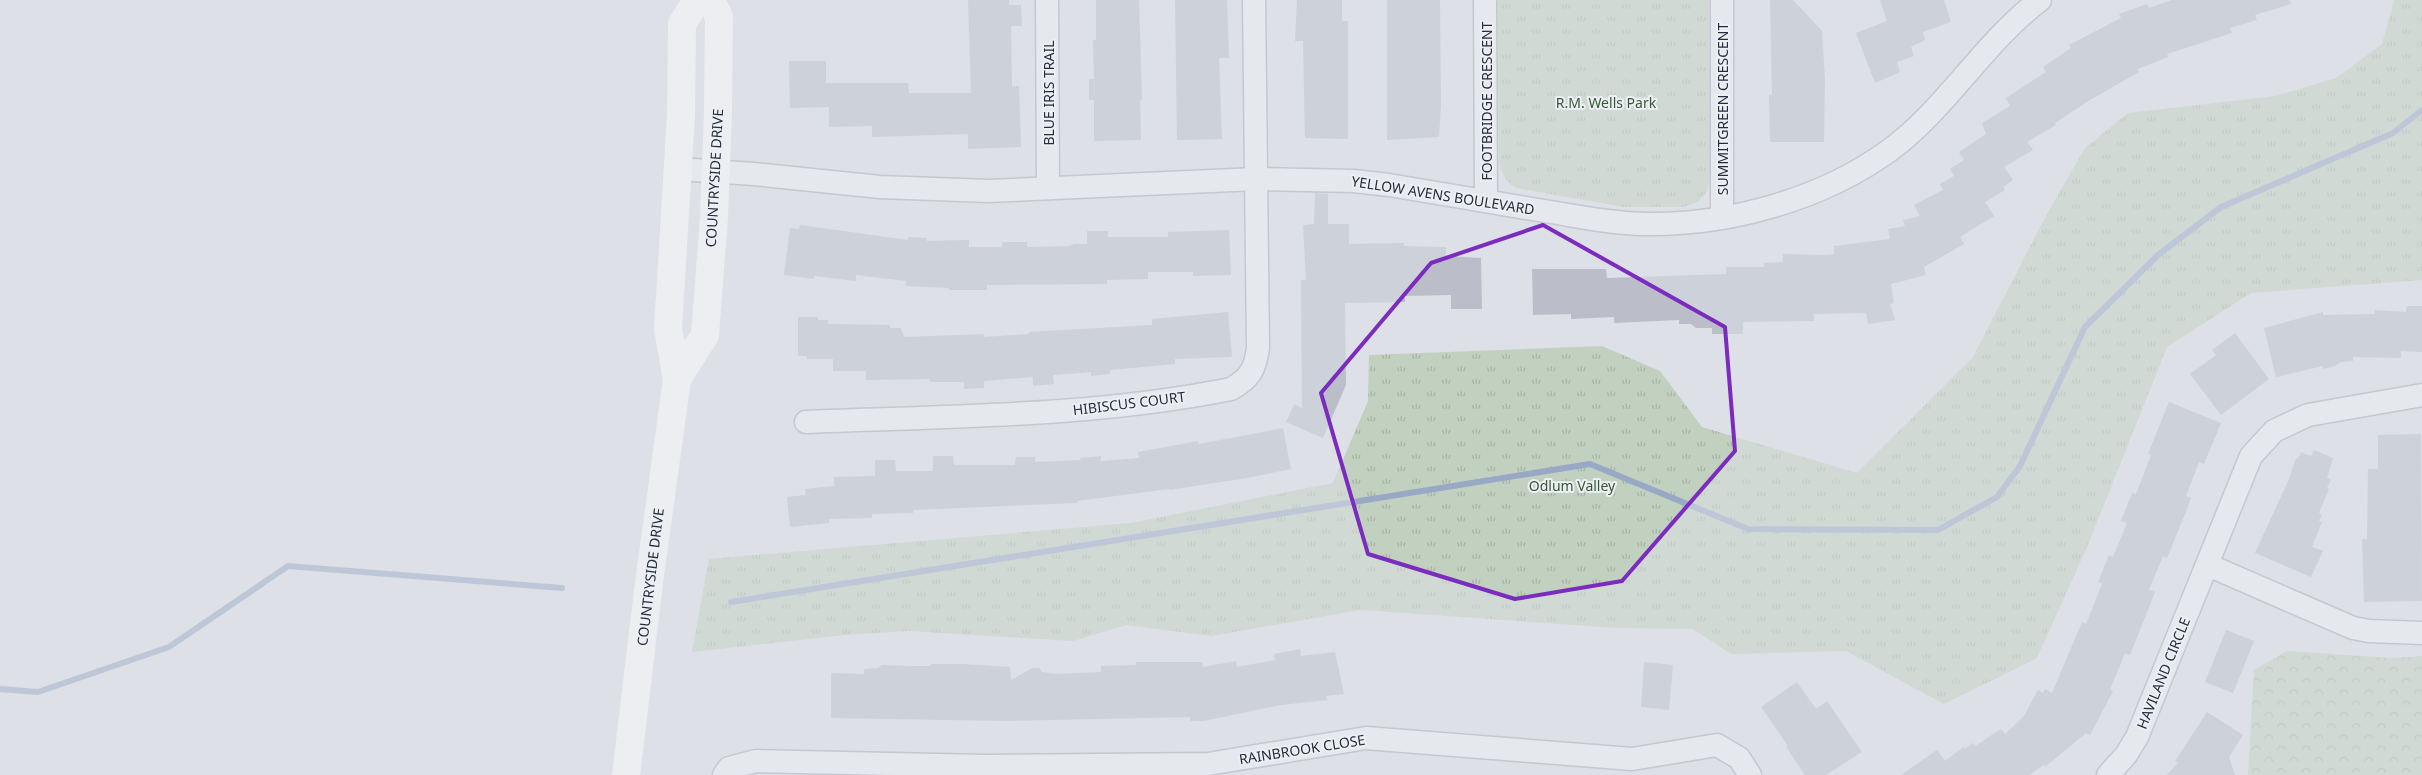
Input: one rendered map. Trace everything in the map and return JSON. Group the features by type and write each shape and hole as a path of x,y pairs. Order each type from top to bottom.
{"main road":[{"name":"COUNTRYSIDE DRIVE","path":"626,775 649,583 677,379 668,329 679,169 682,24 697,0"},
{"name":"COUNTRYSIDE DRIVE","path":"677,379 705,335 716,171 719,17 711,0"}],"street":[{"name":"BLUE IRIS TRAIL","path":"1047,0 1048,186"},
{"path":"1254,0 1256,179"},
{"name":"FOOTBRIDGE CRESCENT","path":"1485,0 1486,201"},
{"name":"SUMMITGREEN CRESCENT","path":"1722,0 1722,218"},
{"name":"YELLOW AVENS BOULEVARD","path":"679,169 880,187 988,191 1048,186 1256,179 1354,181 1627,223 1683,223 1722,218 1768,206 1813,191 1864,167 1891,149 1932,112 2022,13 2040,0"},
{"name":"HIBISCUS COURT","path":"806,422 1008,415 1104,408 1231,389 1246,380 1256,365 1258,348 1256,179"},
{"name":"HAVILAND CIRCLE","path":"2108,775 2126,755 2137,737 2251,456 2274,431 2308,415 2422,395"},
{"path":"2208,565 2353,628 2369,631 2422,633"},
{"name":"RAINBROOK CLOSE","path":"724,775 729,768 756,761 984,771 1208,770 1366,738 1632,759 1718,745 1739,758 1750,775"}],"highlighted area":[{"path":"1543,225 1725,327 1735,451 1622,581 1515,599 1368,554 1321,393 1431,263"}],"green space":[{"name":"R.M. Wells Park","path":"1497,0 1709,0 1711,175 1707,191 1699,201 1684,207 1625,207 1516,188 1510,183 1503,174 1499,163"},
{"name":"Odlum Valley","path":"2394,0 2422,0 2422,280 2251,293 2167,347 2087,547 2037,658 1944,704 1846,651 1731,654 1693,629 1618,628 1360,610 1211,636 1126,625 1073,641 909,631 844,635 692,652 709,559 1131,523 1333,483 1368,401 1369,355 1602,346 1660,371 1702,427 1857,473 1973,357 2048,212 2085,148 2128,113 2276,96 2336,78 2382,44"},
{"path":"2287,651 2392,658 2422,656 2422,775 2248,775 2254,670"}],"building":[{"path":"968,0 1009,0 1009,5 1021,5 1022,26 1011,26 1012,86 1019,86 1021,147 968,149 968,134 872,137 872,126 829,127 829,107 790,108 789,61 826,61 826,83 908,83 909,93 971,93"},
{"path":"1096,0 1139,0 1142,100 1140,100 1141,140 1094,141 1094,100 1089,100 1089,79 1094,79 1093,40 1096,40"},
{"path":"1175,0 1227,0 1229,58 1219,58 1222,139 1177,140"},
{"path":"1297,0 1342,0 1342,21 1348,21 1348,139 1305,138 1303,41 1295,41"},
{"path":"1387,0 1440,0 1441,105 1439,137 1387,140"},
{"path":"1770,0 1793,0 1822,31 1825,80 1824,142 1770,142 1769,95 1772,95"},
{"path":"1880,0 1944,0 1951,22 1923,32 1925,40 1911,47 1914,56 1897,62 1900,72 1875,83 1856,33 1887,21"},
{"path":"2172,0 2290,0 2291,4 2255,15 2257,20 2230,28 2232,33 2167,54 2168,57 2138,69 2139,72 2090,100 2055,123 2056,125 2027,142 2033,150 2004,167 2013,180 2003,187 2005,190 1985,202 1994,216 1960,237 1964,244 1924,267 1926,275 1891,284 1894,303 1890,304 1895,320 1868,324 1866,313 1814,314 1814,321 1743,322 1743,334 1712,334 1712,328 1696,328 1691,324 1679,324 1679,320 1614,323 1614,317 1571,319 1571,314 1533,315 1532,269 1606,269 1607,278 1726,274 1726,267 1764,267 1764,263 1783,262 1783,254 1827,255 1834,254 1834,246 1890,239 1888,229 1905,226 1903,220 1920,216 1914,205 1943,190 1940,184 1954,176 1950,169 1964,160 1959,152 1986,134 1982,123 2010,106 2006,98 2046,72 2043,67 2071,48 2069,45 2121,18 2119,14 2147,4 2149,8"},
{"path":"1315,193 1328,194 1328,224 1349,224 1349,244 1404,243 1404,246 1446,247 1446,256 1481,258 1482,309 1451,309 1451,295 1405,296 1405,302 1345,303 1346,385 1323,438 1286,422 1294,404 1302,408 1301,280 1306,280 1303,225 1314,224"},
{"path":"800,225 908,240 908,237 927,238 927,241 969,240 969,247 1002,247 1002,242 1027,242 1027,247 1087,244 1087,231 1108,231 1108,237 1168,237 1168,232 1229,230 1231,275 1193,276 1193,272 1148,272 1148,279 1107,280 1107,284 987,285 987,290 949,290 949,288 906,286 906,281 856,275 856,281 784,275 790,228 799,229"},
{"path":"2407,306 2422,306 2422,352 2401,351 2401,358 2353,357 2353,361 2341,362 2335,366 2323,369 2323,366 2276,377 2264,328 2323,312 2323,315 2375,314 2375,310 2406,312"},
{"path":"1228,312 1232,357 1175,359 1175,364 1110,370 1110,374 1091,376 1091,372 1053,375 1054,384 1033,386 1033,377 984,381 984,388 964,389 964,382 930,382 930,379 866,380 866,371 833,371 833,359 807,359 807,356 798,356 798,317 818,317 818,320 828,320 828,324 890,325 890,328 901,328 904,337 984,334 984,337 1029,334 1029,332 1152,325 1152,319"},
{"path":"2235,333 2269,379 2221,415 2190,374 2216,355 2212,350"},
{"path":"2169,402 2221,423 2204,464 2199,462 2186,496 2191,498 2167,558 2163,556 2149,590 2155,592 2130,655 2125,653 2110,690 2113,691 2090,735 2086,733 2045,767 2044,765 2029,775 1901,775 1937,750 1945,761 1964,747 1965,749 1973,743 1975,746 2001,729 2005,734 2024,716 2038,690 2043,693 2045,689 2052,693 2082,622 2086,624 2102,584 2098,582 2109,555 2113,557 2127,523 2121,521 2132,493 2136,494 2151,455 2148,454"},
{"path":"1283,428 1291,469 1247,478 1077,501 1077,503 913,510 913,513 872,514 872,518 829,519 829,523 790,527 787,497 806,495 805,489 834,486 834,477 875,476 875,460 895,460 896,471 933,471 933,456 953,456 954,465 1015,465 1016,457 1035,457 1035,462 1081,460 1080,458 1101,456 1101,461 1139,458 1138,452 1198,441 1198,444"},
{"path":"2421,434 2422,601 2364,602 2362,539 2367,539 2368,469 2378,469 2378,435"},
{"path":"2314,450 2333,458 2327,478 2331,480 2327,488 2329,489 2319,513 2322,515 2319,521 2322,522 2312,547 2323,551 2311,577 2255,553 2289,479 2296,458 2298,459 2301,452 2311,456"},
{"path":"2226,630 2254,641 2233,693 2205,682"},
{"path":"1300,649 1301,656 1335,652 1344,694 1326,696 1327,700 1281,705 1204,721 1190,721 1190,717 1007,721 831,718 831,673 864,674 864,669 878,668 882,665 930,666 931,664 963,664 1010,667 1011,680 1032,668 1039,668 1042,672 1056,674 1101,672 1101,666 1136,665 1136,662 1202,662 1203,667 1236,661 1237,667 1275,660 1274,654"},
{"path":"1644,662 1673,665 1669,710 1641,707"},
{"path":"1797,682 1816,709 1827,701 1862,752 1826,775 1805,775 1761,707"},
{"path":"2207,712 2243,735 2229,757 2235,775 2167,775 2178,763 2175,761"}],"waterway":[{"path":"731,602 1590,464 1748,529 1938,530 1997,497 2020,466 2085,327 2158,255 2221,207 2393,133 2422,110"},
{"path":"0,689 38,692 169,647 288,566 562,588"}]}
